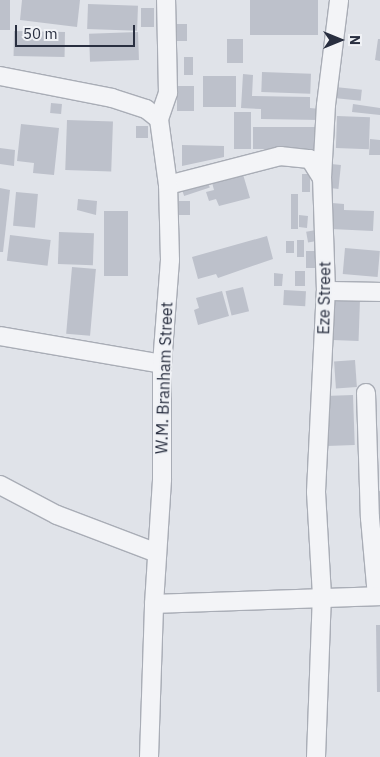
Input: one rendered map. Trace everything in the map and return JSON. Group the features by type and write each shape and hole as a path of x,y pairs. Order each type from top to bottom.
{"street":[{"name":"W.M. Branham Street","path":"149,757 154,604 162,478 162,364 170,260 168,185 160,119 168,93 166,0"},
{"name":"Eze Street","path":"316,757 322,596 316,492 326,291 322,178 326,105 339,0"},
{"path":"0,76 112,98 146,109 160,119"},
{"path":"168,185 280,156 310,159 322,178"},
{"path":"326,291 380,292"},
{"path":"0,336 162,364"},
{"path":"154,604 322,596 379,596 370,518 366,393"},
{"path":"0,485 57,515 157,553"}],"building":[{"path":"0,0 10,0 10,30 0,30"},
{"path":"22,0 80,0 77,27 20,20"},
{"path":"250,0 318,0 318,35 250,35"},
{"path":"88,4 138,6 137,31 87,29"},
{"path":"141,8 154,8 154,27 141,27"},
{"path":"175,24 187,24 187,41 175,41"},
{"path":"14,31 65,32 65,57 14,56"},
{"path":"138,32 139,60 90,62 89,34"},
{"path":"227,39 243,39 243,63 227,63"},
{"path":"378,39 380,39 380,61 375,60"},
{"path":"184,57 193,57 193,75 184,75"},
{"path":"262,72 311,74 310,94 261,92"},
{"path":"243,74 253,75 252,96 310,97 310,108 320,109 320,120 261,119 261,109 241,108"},
{"path":"203,76 236,76 236,107 203,107"},
{"path":"177,86 194,86 194,111 177,111"},
{"path":"335,87 362,90 361,101 334,98"},
{"path":"51,103 62,104 61,114 50,113"},
{"path":"353,104 380,108 380,115 352,112"},
{"path":"234,112 251,112 251,149 234,149"},
{"path":"337,116 370,117 369,149 336,148"},
{"path":"67,120 113,122 111,172 65,170"},
{"path":"21,124 59,128 54,175 33,173 34,163 17,161"},
{"path":"136,126 148,126 148,138 136,138"},
{"path":"253,127 319,127 319,149 253,149"},
{"path":"370,139 380,140 380,155 369,155"},
{"path":"182,145 224,146 224,157 182,166"},
{"path":"0,148 15,150 14,166 0,164"},
{"path":"331,164 341,165 338,189 328,188"},
{"path":"242,171 250,198 219,206 216,199 209,201 206,192 214,190 211,179"},
{"path":"302,174 310,174 310,192 302,192"},
{"path":"207,179 210,188 184,196 181,187"},
{"path":"0,188 10,190 3,252 0,252"},
{"path":"16,192 38,194 35,228 13,226"},
{"path":"291,194 298,194 298,229 291,229"},
{"path":"78,199 97,201 96,215 77,210"},
{"path":"179,201 190,201 190,215 179,215"},
{"path":"332,203 344,204 344,210 374,211 373,231 331,229"},
{"path":"104,211 128,211 128,276 104,276"},
{"path":"299,215 308,216 307,228 299,227"},
{"path":"316,230 318,241 308,243 306,232"},
{"path":"59,232 94,233 93,265 58,264"},
{"path":"10,235 51,240 48,266 7,261"},
{"path":"267,236 273,259 218,278 216,274 198,279 192,257"},
{"path":"297,240 304,240 304,257 297,257"},
{"path":"286,241 294,241 294,253 286,253"},
{"path":"345,248 380,251 378,277 343,274"},
{"path":"306,251 315,251 315,268 306,268"},
{"path":"72,267 96,269 90,336 66,334"},
{"path":"295,271 305,271 305,286 295,286"},
{"path":"274,273 283,274 282,286 274,286"},
{"path":"243,287 249,311 232,316 226,291"},
{"path":"284,290 306,291 305,306 283,305"},
{"path":"222,291 229,316 198,325 194,310 199,308 196,298"},
{"path":"334,299 360,300 359,341 333,340"},
{"path":"355,360 357,387 336,388 334,361"},
{"path":"353,395 355,445 327,446 325,396"},
{"path":"376,491 380,491 380,516 376,516"},
{"path":"376,625 380,625 380,692 377,692"}]}
